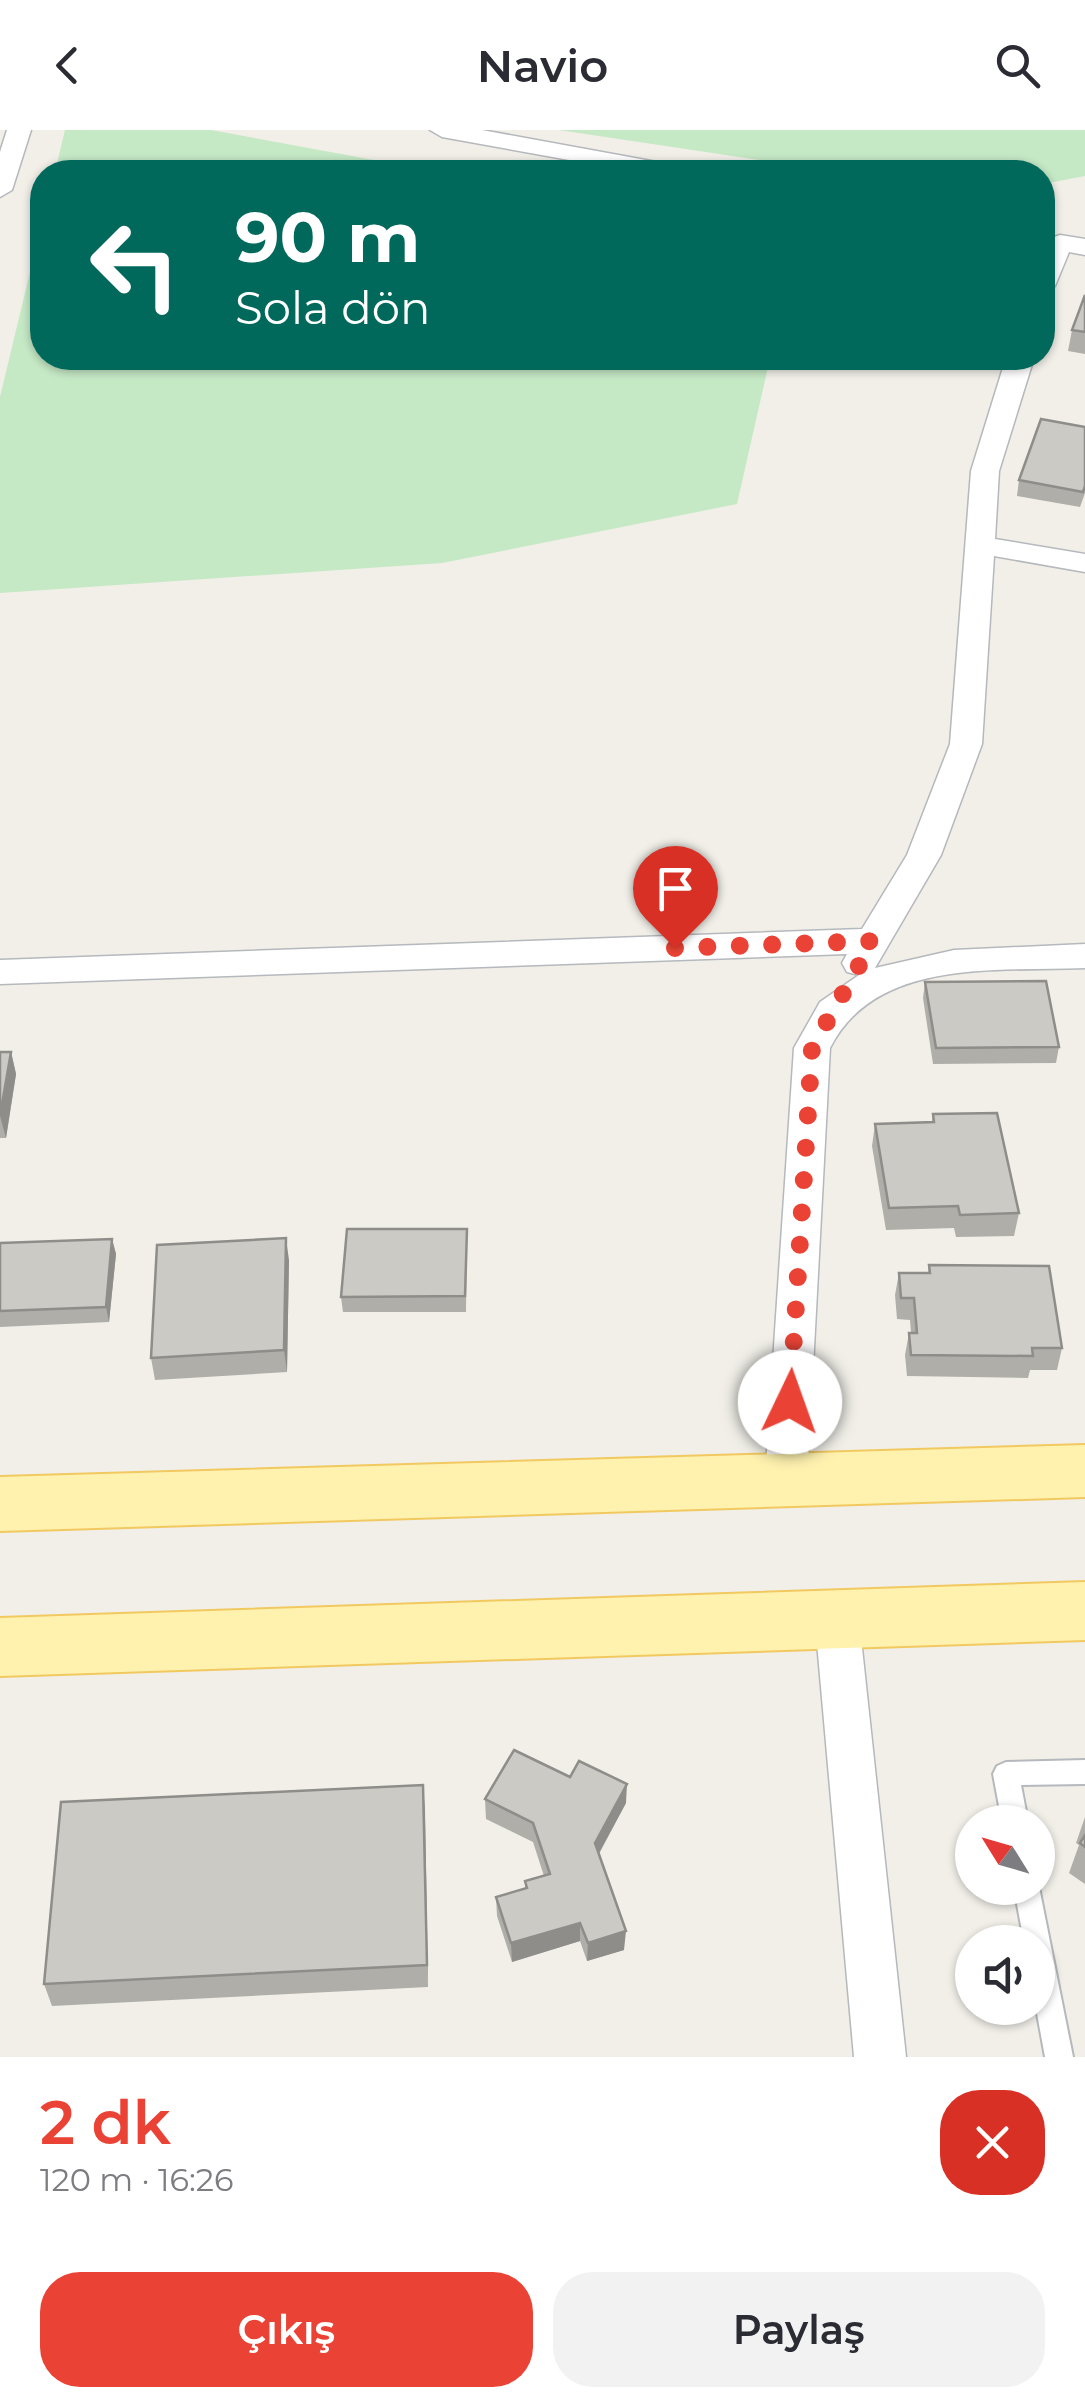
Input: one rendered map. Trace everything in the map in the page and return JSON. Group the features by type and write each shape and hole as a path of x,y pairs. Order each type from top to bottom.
{"main road":[{"path":"0,1504 1085,1472"},
{"path":"0,1647 1085,1611"}],"street":[{"path":"0,190 19,130"},
{"path":"442,130 607,160"},
{"path":"786,1480 812,1048 924,854 966,744 985,471 1016,370"},
{"path":"980,544 1085,563"},
{"path":"0,972 873,941"},
{"path":"834,1009 863,986 923,966 1085,956"},
{"path":"837,1620 880,2057"}],"lane":[{"path":"1012,1805 1006,1774 1085,1772"},
{"path":"1053,2025 1059,2057"}],"green space":[{"path":"65,130 211,130 374,160 58,160"},
{"path":"559,130 1085,130 1085,176 1055,182 1055,160 758,160"},
{"path":"30,272 30,370 767,370 737,504 442,563 0,593 0,397"}],"building":[{"path":"1085,295 1085,332 1072,330"},
{"path":"1041,419 1085,427 1083,492 1019,480"},
{"path":"1046,981 1059,1047 936,1048 925,982"},
{"path":"0,1052 11,1052 0,1116"},
{"path":"997,1113 1019,1213 960,1215 958,1206 889,1208 875,1124 934,1122 933,1114"},
{"path":"347,1229 467,1229 465,1296 341,1297"},
{"path":"286,1238 284,1350 151,1358 157,1245"},
{"path":"112,1239 106,1307 0,1311 0,1243"},
{"path":"929,1265 1049,1266 1062,1348 1032,1348 1033,1356 911,1355 909,1333 917,1333 914,1298 901,1298 899,1273 930,1273"},
{"path":"514,1750 570,1777 579,1761 627,1784 595,1843 626,1931 588,1943 580,1923 511,1943 496,1897 527,1888 525,1881 550,1874 533,1823 485,1799"},
{"path":"423,1785 427,1965 44,1984 61,1802"}],"route":[{"path":"675,948 873,941 812,1048 790,1402"}]}
